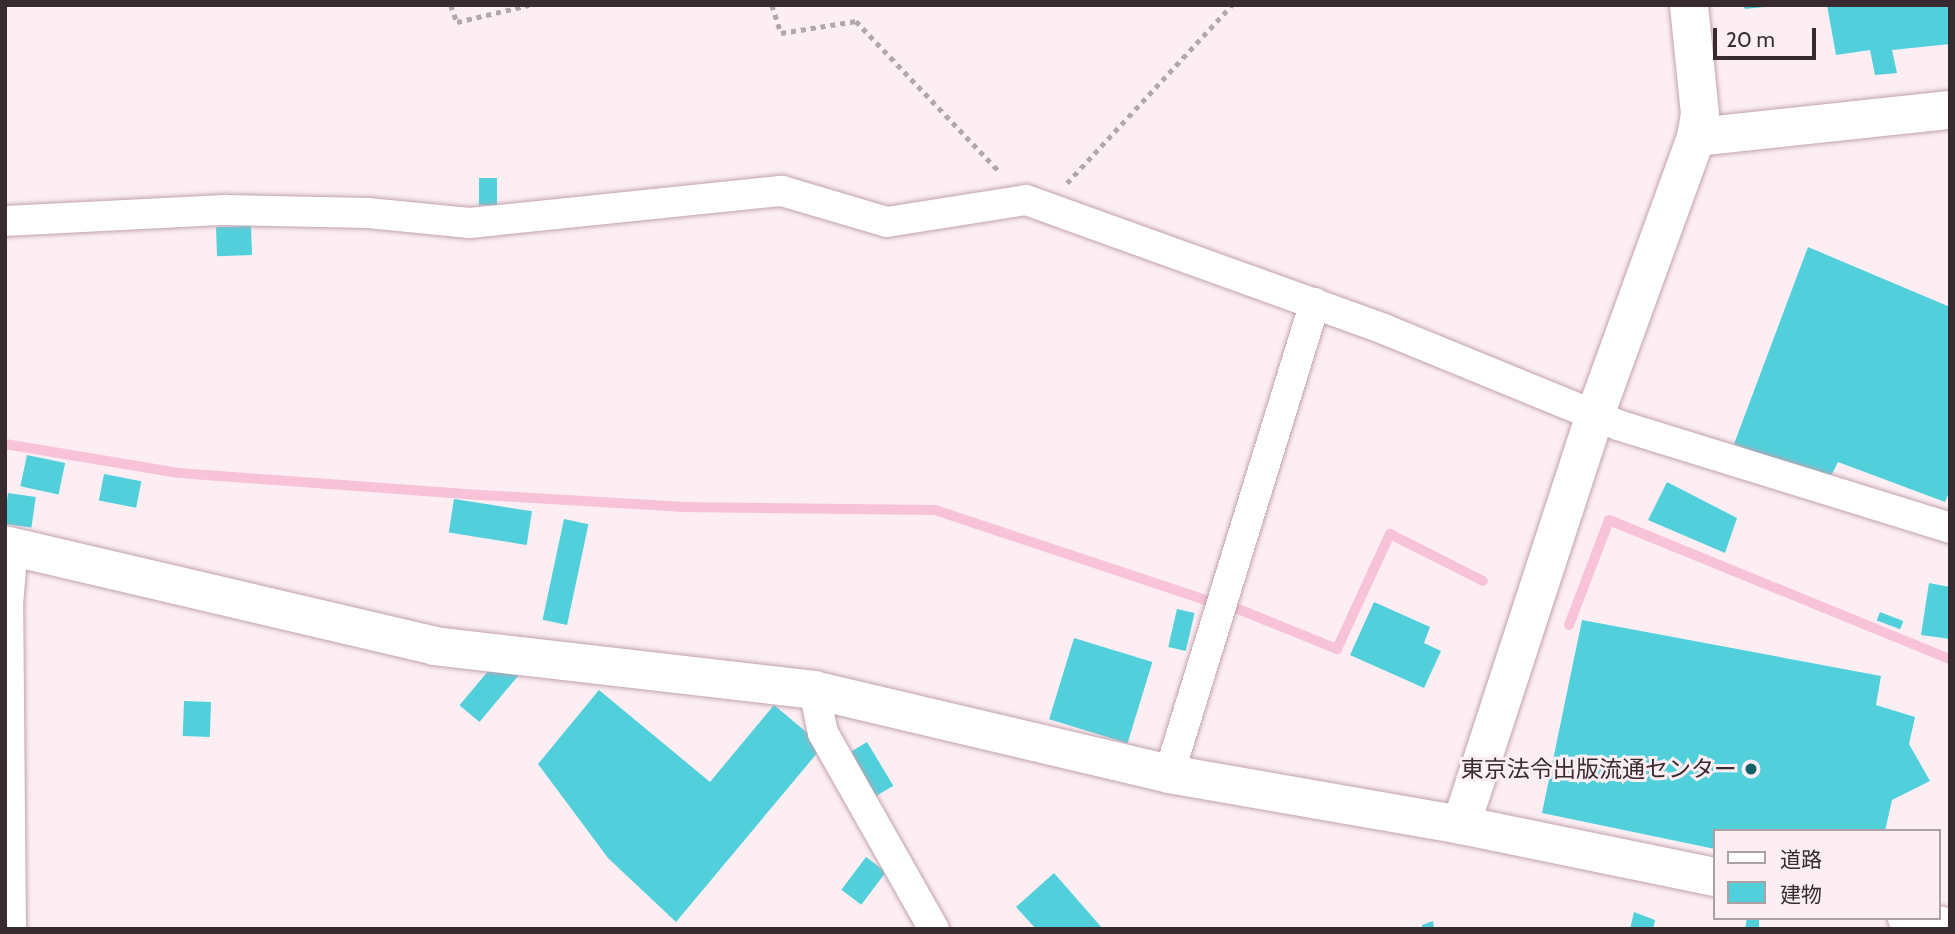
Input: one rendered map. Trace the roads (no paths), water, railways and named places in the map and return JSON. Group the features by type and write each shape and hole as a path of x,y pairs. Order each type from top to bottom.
{"street":[{"path":"1461,825 1595,415 1696,137 1700,114 1689,5"},
{"path":"1696,137 1950,110"},
{"path":"5,221 225,210 368,213 470,223 782,191 887,222 1036,203 1315,303 1595,415 1950,528"},
{"path":"1169,774 1315,303"},
{"path":"11,929 9,546 434,646 814,690 1169,774 1461,825 1714,877"},
{"path":"814,690 823,733 934,929"},
{"path":"1916,920 1950,928"}],"waterway":[{"path":"5,444 179,473 465,494 681,507 935,510 1206,600"},
{"path":"1569,625 1609,520 1950,659"},
{"path":"1238,609 1337,649 1390,534 1483,581"}],"place":[{"name":"東京法令出版流通センター","path":"1751,769"}]}
